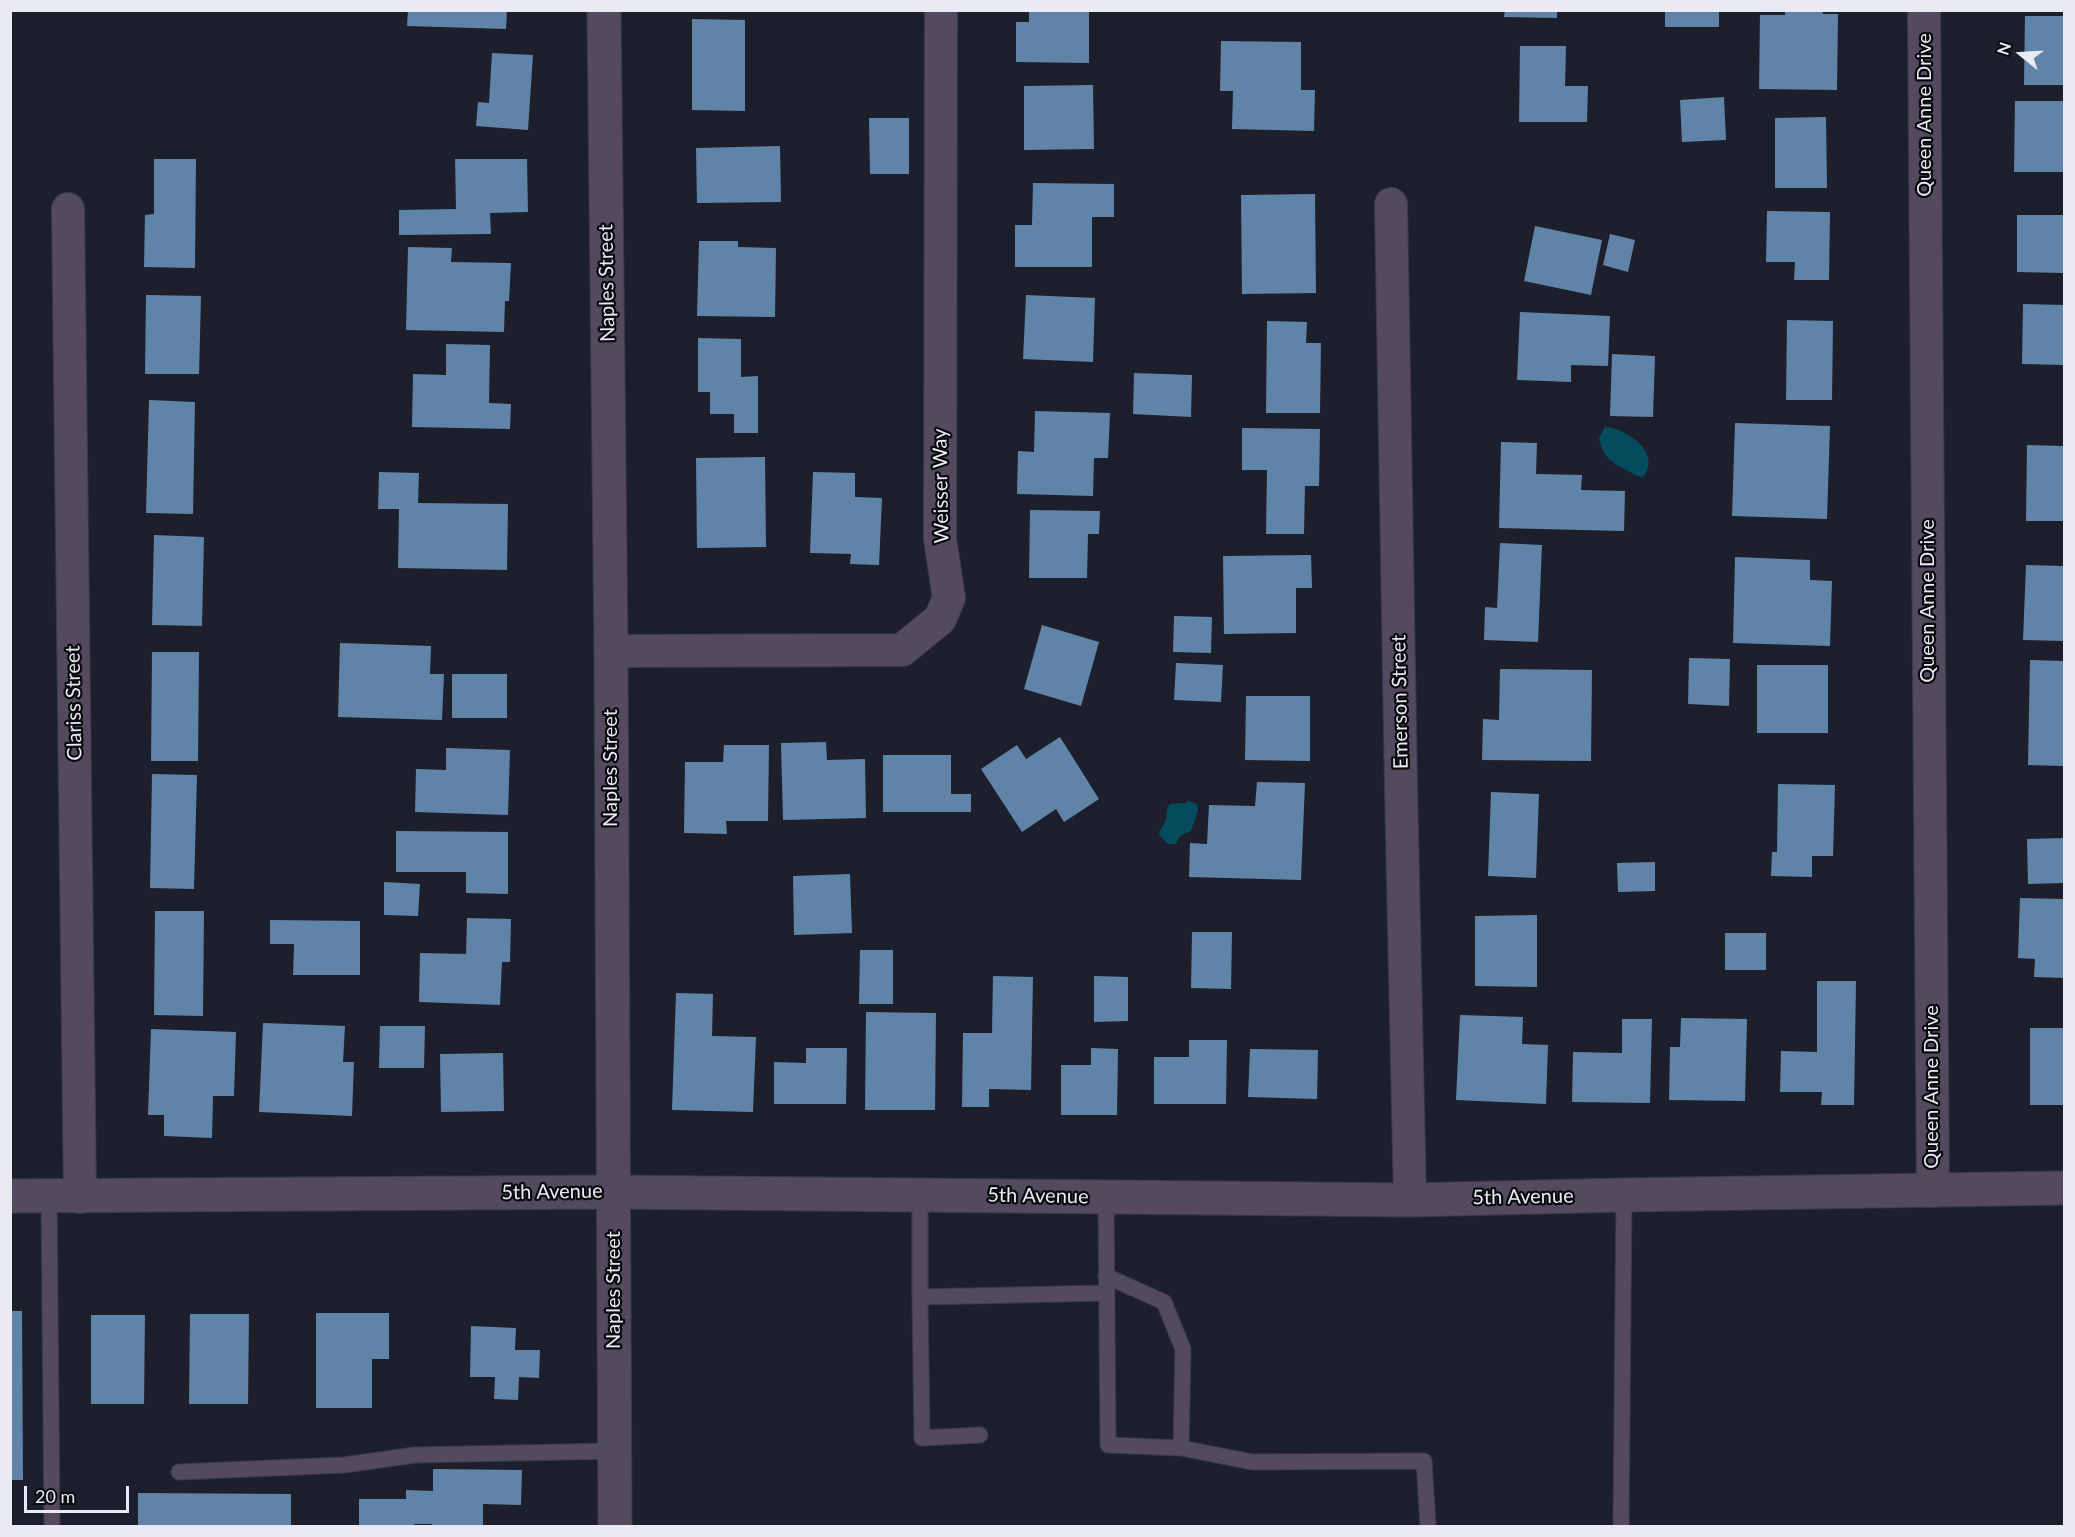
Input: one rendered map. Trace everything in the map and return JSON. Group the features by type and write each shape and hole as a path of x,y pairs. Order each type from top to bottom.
{"street":[{"name":"Naples Street","path":"604,10 611,651 615,1527"},
{"name":"Weisser Way","path":"611,651 902,650 940,619 949,598 940,540 941,10"},
{"name":"Queen Anne Drive","path":"1924,10 1933,1191"},
{"name":"Emerson Street","path":"1391,204 1410,1200"},
{"name":"Clariss Street","path":"64,1196 68,209"},
{"name":"5th Avenue","path":"10,1196 613,1192 1410,1200 2064,1188"}],"lane":[{"path":"920,1195 922,1438 980,1435"},
{"path":"1621,1527 1624,1195"},
{"path":"51,1525 64,1196"},
{"path":"1106,1197 1108,1445 1181,1448 1252,1462 1424,1461 1428,1527"},
{"path":"1106,1276 1164,1302 1183,1349 1181,1448"},
{"path":"920,1297 1107,1293"},
{"path":"179,1472 344,1465 415,1455 615,1450"}],"water":[{"path":"1605,427 1614,428 1632,437 1646,451 1649,460 1643,477 1636,476 1608,458 1599,438"},
{"path":"1188,801 1197,804 1198,811 1191,831 1180,836 1176,844 1168,844 1159,835 1166,819 1168,806"}],"building":[{"path":"408,10 507,10 506,29 407,26"},
{"path":"1029,10 1089,10 1089,63 1016,62 1016,22 1029,22"},
{"path":"1505,10 1557,10 1557,18 1504,17"},
{"path":"1665,10 1719,10 1719,27 1665,27"},
{"path":"1785,10 1822,10 1823,14 1838,14 1837,90 1759,89 1760,15 1785,15"},
{"path":"2025,16 2064,16 2064,85 2024,85"},
{"path":"692,19 745,20 745,111 692,110"},
{"path":"1221,41 1301,42 1301,90 1315,90 1314,131 1232,129 1233,91 1220,91"},
{"path":"1520,46 1566,46 1565,86 1588,86 1587,122 1519,122"},
{"path":"492,53 533,55 528,130 476,126 478,102 489,103"},
{"path":"1093,85 1094,149 1024,150 1024,86"},
{"path":"1724,97 1726,140 1682,142 1680,100"},
{"path":"2015,101 2064,101 2064,172 2014,172"},
{"path":"1826,117 1827,188 1775,188 1775,118"},
{"path":"869,118 909,118 909,174 870,174"},
{"path":"780,146 781,202 697,203 696,148"},
{"path":"154,159 196,159 195,268 144,267 145,215 154,214"},
{"path":"455,159 527,159 528,212 490,213 491,234 399,235 399,210 456,209"},
{"path":"1033,183 1114,184 1114,217 1092,217 1092,267 1015,267 1015,225 1032,225"},
{"path":"1315,194 1316,293 1242,294 1241,195"},
{"path":"1767,211 1830,212 1829,280 1794,280 1795,262 1766,262"},
{"path":"2017,215 2064,215 2063,273 2017,272"},
{"path":"1535,226 1602,240 1591,295 1524,281"},
{"path":"1610,234 1635,240 1628,272 1603,265"},
{"path":"699,241 738,241 738,247 776,248 775,317 697,316"},
{"path":"408,247 452,248 451,262 511,263 509,301 505,301 504,332 406,330"},
{"path":"146,295 201,296 199,374 145,374"},
{"path":"1026,295 1095,298 1093,362 1023,359"},
{"path":"2023,304 2064,305 2064,365 2022,364"},
{"path":"1520,312 1610,316 1608,366 1571,365 1571,382 1517,380"},
{"path":"1787,320 1833,321 1832,400 1786,400"},
{"path":"1267,321 1307,322 1306,343 1321,343 1320,413 1266,413"},
{"path":"698,338 741,339 741,377 758,376 758,433 734,433 734,414 710,414 710,392 698,392"},
{"path":"446,344 490,345 489,403 511,404 510,429 412,427 413,374 446,375"},
{"path":"1612,354 1655,356 1653,417 1610,416"},
{"path":"1134,373 1192,375 1191,417 1133,414"},
{"path":"149,400 195,402 193,514 146,513"},
{"path":"1035,411 1110,413 1108,458 1094,458 1093,496 1017,494 1018,451 1034,452"},
{"path":"1735,423 1830,426 1827,519 1732,516"},
{"path":"1242,428 1320,429 1319,486 1305,486 1304,534 1266,534 1267,470 1242,470"},
{"path":"1501,442 1537,443 1536,474 1582,475 1581,490 1625,491 1624,531 1499,528"},
{"path":"2027,445 2064,446 2064,521 2026,521"},
{"path":"765,457 766,547 697,548 696,458"},
{"path":"379,472 419,473 418,503 508,504 507,570 398,568 399,509 378,509"},
{"path":"813,472 855,473 855,497 882,498 879,565 850,564 851,554 810,553"},
{"path":"1030,510 1100,511 1099,534 1088,534 1087,578 1029,578"},
{"path":"154,535 204,537 202,626 152,625"},
{"path":"1500,543 1542,545 1538,642 1484,640 1485,607 1497,608"},
{"path":"1311,555 1312,588 1296,588 1296,633 1224,634 1223,556"},
{"path":"1735,557 1810,560 1810,580 1832,581 1830,646 1733,643"},
{"path":"2026,565 2064,566 2064,641 2023,640"},
{"path":"1174,616 1212,617 1211,653 1173,652"},
{"path":"1042,625 1099,642 1081,706 1024,689"},
{"path":"340,643 431,646 430,674 444,674 442,720 338,717"},
{"path":"152,652 199,652 198,761 151,761"},
{"path":"1689,658 1730,659 1729,706 1688,704"},
{"path":"2030,660 2064,661 2064,766 2028,765"},
{"path":"1176,663 1223,665 1221,702 1174,700"},
{"path":"1757,665 1828,665 1828,733 1757,733"},
{"path":"1500,669 1592,670 1591,761 1482,760 1483,719 1499,720"},
{"path":"452,674 507,674 507,718 452,718"},
{"path":"1246,696 1310,696 1310,761 1245,760"},
{"path":"1060,737 1099,799 1064,822 1056,809 1022,832 981,769 1017,745 1026,759"},
{"path":"826,742 827,760 865,759 866,818 783,820 781,743"},
{"path":"724,745 769,745 768,821 726,821 727,834 684,833 685,762 723,762"},
{"path":"446,748 510,750 508,815 415,812 416,769 446,770"},
{"path":"883,755 951,755 951,794 971,794 971,812 883,812"},
{"path":"152,774 197,775 194,889 150,888"},
{"path":"1257,782 1305,783 1301,880 1189,877 1190,843 1207,844 1209,805 1255,806"},
{"path":"1778,784 1835,785 1833,856 1812,856 1812,877 1771,876 1772,852 1777,852"},
{"path":"1491,792 1539,794 1536,878 1488,876"},
{"path":"396,831 508,832 508,894 466,893 466,872 396,872"},
{"path":"2064,838 2064,883 2028,884 2027,839"},
{"path":"1655,862 1655,891 1618,892 1617,863"},
{"path":"850,874 852,933 794,935 793,876"},
{"path":"384,882 420,884 418,916 384,915"},
{"path":"2020,898 2064,899 2064,978 2034,977 2035,959 2018,958"},
{"path":"155,911 204,911 203,1016 154,1015"},
{"path":"1537,915 1537,987 1475,986 1475,916"},
{"path":"467,918 511,919 510,962 502,962 500,1005 419,1002 420,953 466,954"},
{"path":"270,920 360,921 360,975 293,975 294,944 270,944"},
{"path":"1192,932 1232,932 1231,989 1191,988"},
{"path":"1725,933 1766,933 1766,970 1725,970"},
{"path":"860,950 893,950 893,1004 859,1004"},
{"path":"993,976 1033,977 1031,1090 989,1089 989,1107 962,1107 963,1033 992,1033"},
{"path":"1094,976 1128,977 1128,1021 1094,1022"},
{"path":"1817,981 1856,981 1854,1105 1821,1105 1822,1092 1780,1092 1781,1051 1817,1052"},
{"path":"676,993 713,994 712,1036 756,1037 753,1112 672,1110"},
{"path":"866,1012 936,1013 935,1110 865,1110"},
{"path":"1460,1015 1523,1017 1522,1044 1548,1045 1546,1104 1456,1100"},
{"path":"1681,1018 1747,1019 1745,1101 1669,1100 1670,1047 1680,1047"},
{"path":"1622,1019 1652,1019 1650,1103 1572,1102 1573,1052 1622,1053"},
{"path":"263,1023 345,1026 343,1062 354,1062 352,1116 259,1112"},
{"path":"380,1026 425,1026 424,1068 379,1068"},
{"path":"2030,1028 2064,1028 2064,1105 2030,1105"},
{"path":"151,1029 236,1032 234,1096 213,1096 212,1138 164,1136 164,1115 148,1115"},
{"path":"1189,1040 1227,1040 1226,1104 1154,1104 1154,1057 1189,1057"},
{"path":"806,1048 847,1048 846,1104 774,1104 774,1062 806,1063"},
{"path":"1091,1048 1118,1049 1117,1115 1061,1115 1061,1065 1091,1065"},
{"path":"1250,1049 1318,1050 1317,1099 1248,1097"},
{"path":"503,1053 504,1111 441,1112 440,1054"},
{"path":"10,1311 22,1311 23,1480 10,1480"},
{"path":"316,1313 389,1313 389,1359 372,1359 372,1408 316,1408"},
{"path":"190,1314 249,1314 248,1404 189,1404"},
{"path":"91,1315 145,1315 144,1404 91,1404"},
{"path":"471,1326 516,1328 515,1350 540,1350 539,1378 519,1377 518,1400 494,1399 495,1377 470,1377"},
{"path":"433,1469 522,1470 521,1505 483,1504 483,1526 414,1524 414,1526 359,1526 359,1499 406,1499 406,1490 433,1491"},
{"path":"138,1493 291,1494 291,1526 138,1526"}]}
